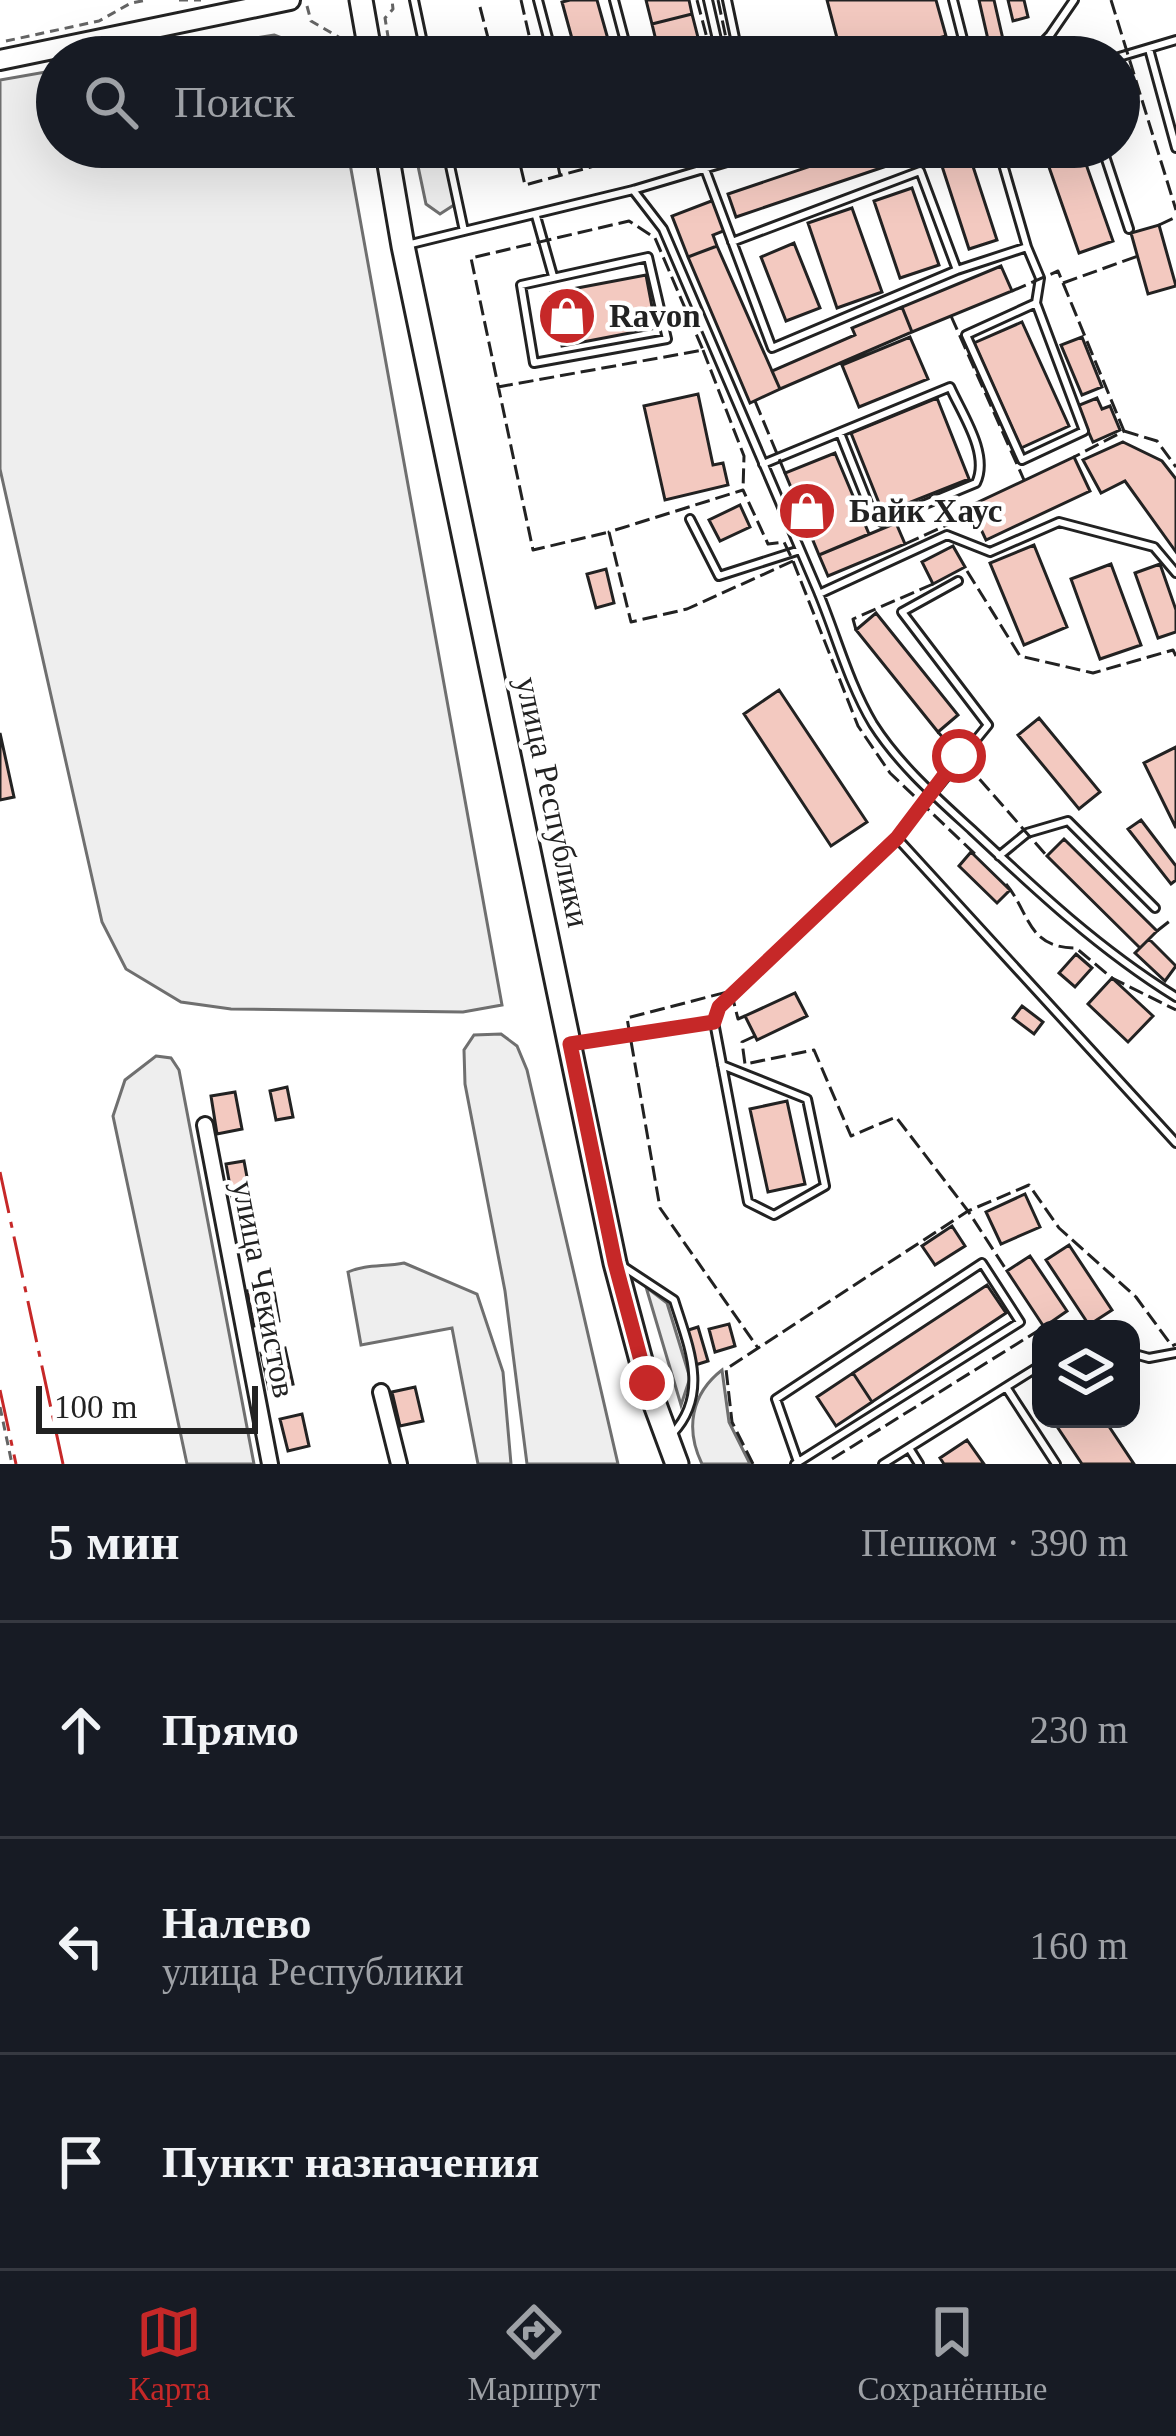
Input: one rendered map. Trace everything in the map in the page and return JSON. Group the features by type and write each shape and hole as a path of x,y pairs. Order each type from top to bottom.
{"main road":[{"path":"116,36 290,0"},
{"path":"361,0 367,36"},
{"path":"0,60 36,53"},
{"name":"улица Республики","path":"390,168 615,1263 677,1464"}],"street":[{"name":"улица Чекистов","path":"205,1125 270,1464"},
{"path":"381,1392 399,1464"}],"lane":[{"path":"414,0 422,36"},
{"path":"538,0 547,36"},
{"path":"614,0 623,36"},
{"path":"708,0 716,36"},
{"path":"727,0 735,36"},
{"path":"953,0 961,36"},
{"path":"1049,36 1073,0"},
{"path":"1140,51 1176,40"},
{"path":"1149,49 1176,148"},
{"path":"450,168 464,231"},
{"path":"1004,168 1040,278 1036,303 1084,431 1022,460 966,335 1036,303"},
{"path":"1109,168 1129,229"},
{"path":"403,246 705,169 772,349 957,270 1027,248"},
{"path":"732,242 920,171 957,270"},
{"path":"633,190 663,229 855,689 894,754 1101,947 1176,996"},
{"path":"536,215 553,276"},
{"path":"648,257 667,339 534,363 520,285 553,276 648,257"},
{"path":"763,464 950,387 978,450 982,472 976,483 883,522 873,516 839,433"},
{"path":"690,519 719,576 800,550"},
{"path":"819,594 947,536 990,552 1059,522 1154,547 1176,572"},
{"path":"722,1065 807,1099 825,1186 775,1215 748,1202 722,1065 714,1022 719,1007 897,838 988,725 902,612 958,580"},
{"path":"999,856 1027,833 1068,821 1155,908"},
{"path":"897,838 1173,1138"},
{"path":"570,1044 714,1022"},
{"path":"982,1262 1019,1322 796,1463 776,1399 982,1262"},
{"path":"615,1263 674,1300 697,1375 685,1419 667,1440"},
{"path":"1140,1356 1176,1353"},
{"path":"884,1464 1032,1371"},
{"path":"1006,1387 1056,1464"},
{"path":"908,1448 919,1464"}],"path":[{"path":"0,42 99,21 131,3 147,0"},
{"path":"179,0 201,0"},
{"path":"305,0 310,21 337,36"},
{"path":"0,1407 12,1464"}],"shaded area":[{"path":"36,74 36,168 351,168 502,1005 463,1012 231,1009 181,1002 126,969 102,922 0,469 0,80"},
{"path":"418,168 449,168 457,203 440,214 426,204"},
{"path":"501,1034 517,1046 527,1070 618,1464 527,1464 505,1291 465,1084 464,1050 474,1035"},
{"path":"156,1056 171,1058 179,1070 254,1464 187,1464 113,1116 125,1080"},
{"path":"404,1263 477,1294 503,1372 511,1464 478,1464 452,1328 361,1345 348,1272"},
{"path":"646,1287 667,1303 690,1378 681,1405"},
{"path":"722,1370 729,1422 750,1464 702,1464 697,1451 694,1413 703,1390"}],"building":[{"path":"597,0 607,36 571,36 562,2"},
{"path":"646,0 689,0 692,14 652,24"},
{"path":"827,0 936,0 946,36 836,36"},
{"path":"979,0 994,0 1002,36 987,36"},
{"path":"1008,0 1024,0 1028,17 1013,21"},
{"path":"692,14 698,36 655,36 652,24"},
{"path":"805,168 881,168 736,217 728,194"},
{"path":"943,168 974,168 997,240 969,249"},
{"path":"1049,168 1087,168 1113,241 1079,253"},
{"path":"912,188 939,265 900,278 874,201"},
{"path":"714,200 726,230 713,235 717,246 688,257 672,216"},
{"path":"852,208 882,292 837,308 808,223"},
{"path":"1159,225 1176,286 1148,294 1131,233"},
{"path":"794,243 820,308 786,321 761,257"},
{"path":"717,246 780,389 750,403 688,257"},
{"path":"1001,266 1012,291 912,332 902,307"},
{"path":"646,275 656,328 562,346 551,293"},
{"path":"902,307 912,332 780,389 772,371 855,335 852,328"},
{"path":"1022,322 1069,426 1021,448 974,343"},
{"path":"910,337 928,379 859,407 842,365"},
{"path":"1082,337 1102,387 1082,395 1061,345"},
{"path":"698,394 713,465 723,463 728,485 665,500 644,406"},
{"path":"937,398 969,479 883,513 851,433"},
{"path":"1097,398 1102,409 1110,406 1120,430 1093,442 1077,406"},
{"path":"1123,442 1162,461 1176,479 1176,552 1125,481 1101,493 1083,460"},
{"path":"835,453 869,534 819,555 785,473"},
{"path":"1074,457 1090,491 986,540 970,506"},
{"path":"740,505 750,527 720,541 709,520"},
{"path":"896,523 905,544 828,576 819,555"},
{"path":"1034,545 1067,627 1024,645 990,563"},
{"path":"953,546 965,567 933,584 922,562"},
{"path":"1111,564 1141,645 1100,659 1071,579"},
{"path":"1160,564 1176,610 1176,632 1158,638 1135,573"},
{"path":"606,569 614,603 596,608 587,574"},
{"path":"876,613 958,715 938,732 856,630"},
{"path":"779,690 867,822 831,846 744,714"},
{"path":"1039,718 1100,792 1079,809 1018,735"},
{"path":"0,733 14,797 0,800"},
{"path":"1176,747 1176,828 1144,763"},
{"path":"1141,820 1176,866 1176,880 1171,884 1128,829"},
{"path":"1064,839 1157,931 1140,948 1047,856"},
{"path":"971,852 1010,890 997,903 959,866"},
{"path":"1149,939 1176,966 1165,981 1135,953"},
{"path":"1076,954 1092,968 1075,987 1059,973"},
{"path":"1112,978 1153,1016 1128,1042 1088,1004"},
{"path":"795,993 807,1016 757,1040 745,1016"},
{"path":"1022,1006 1043,1022 1034,1034 1013,1018"},
{"path":"287,1087 293,1117 276,1120 270,1091"},
{"path":"235,1092 242,1129 217,1134 211,1096"},
{"path":"787,1101 805,1184 768,1192 750,1109"},
{"path":"244,1161 250,1193 232,1197 226,1164"},
{"path":"1025,1194 1040,1227 1001,1244 986,1212"},
{"path":"952,1226 965,1246 935,1265 922,1246"},
{"path":"1069,1245 1112,1310 1097,1320 1086,1320 1046,1260"},
{"path":"1030,1256 1067,1311 1054,1320 1039,1320 1007,1271"},
{"path":"987,1285 1006,1313 872,1402 853,1373"},
{"path":"273,1286 279,1321 254,1326 247,1291"},
{"path":"729,1324 735,1346 715,1352 709,1329"},
{"path":"698,1327 708,1361 692,1366 682,1332"},
{"path":"285,1348 293,1384 269,1389 261,1353"},
{"path":"853,1373 872,1402 836,1426 817,1397"},
{"path":"415,1387 423,1421 400,1426 392,1392"},
{"path":"302,1414 309,1446 288,1451 280,1419"},
{"path":"1058,1428 1110,1428 1134,1464 1082,1464"},
{"path":"967,1440 984,1464 944,1464 940,1458"}],"fence":[{"path":"521,0 529,36"},
{"path":"697,0 706,36"},
{"path":"718,0 726,36"},
{"path":"1111,0 1122,36"},
{"path":"480,7 488,36"},
{"path":"1140,94 1176,210"},
{"path":"521,168 525,185 587,168"},
{"path":"558,168 560,175"},
{"path":"1159,225 1176,217"},
{"path":"498,387 703,350 655,238 629,221 471,258 533,550 609,532"},
{"path":"1063,283 1138,256"},
{"path":"1012,291 1058,271 1124,431 1074,457"},
{"path":"951,316 1024,480"},
{"path":"703,350 744,456 743,490"},
{"path":"755,401 785,473"},
{"path":"1124,431 1157,441 1176,467"},
{"path":"793,561 687,609 631,622 609,532 743,490 768,544 784,542 793,561 858,726 890,773 976,855"},
{"path":"905,544 973,513"},
{"path":"967,571 1020,656 1093,673 1173,650 1176,656"},
{"path":"856,630 853,619 933,584"},
{"path":"938,732 1047,856"},
{"path":"1006,884 1032,927 1048,942 1076,948 1112,978 1176,1010"},
{"path":"1157,931 1171,920"},
{"path":"745,1016 738,1019 731,991 627,1018 660,1208 758,1348"},
{"path":"755,1036 742,1042 745,1064 814,1050 851,1136 896,1117 968,1211 1029,1185 1059,1228 1136,1297 1172,1346 1176,1344"},
{"path":"753,1464 732,1422 726,1369 968,1211 1007,1271"},
{"path":"832,1459 1032,1334"}],"power":[{"path":"0,1172 63,1464"},
{"path":"0,1390 16,1464"}],"place":[{"name":"Ravon","path":"567,316"},
{"name":"Байк Хаус","path":"807,511"}],"route":[{"path":"647,1383 615,1263 570,1044 714,1022 719,1007 897,838 959,756"}]}
